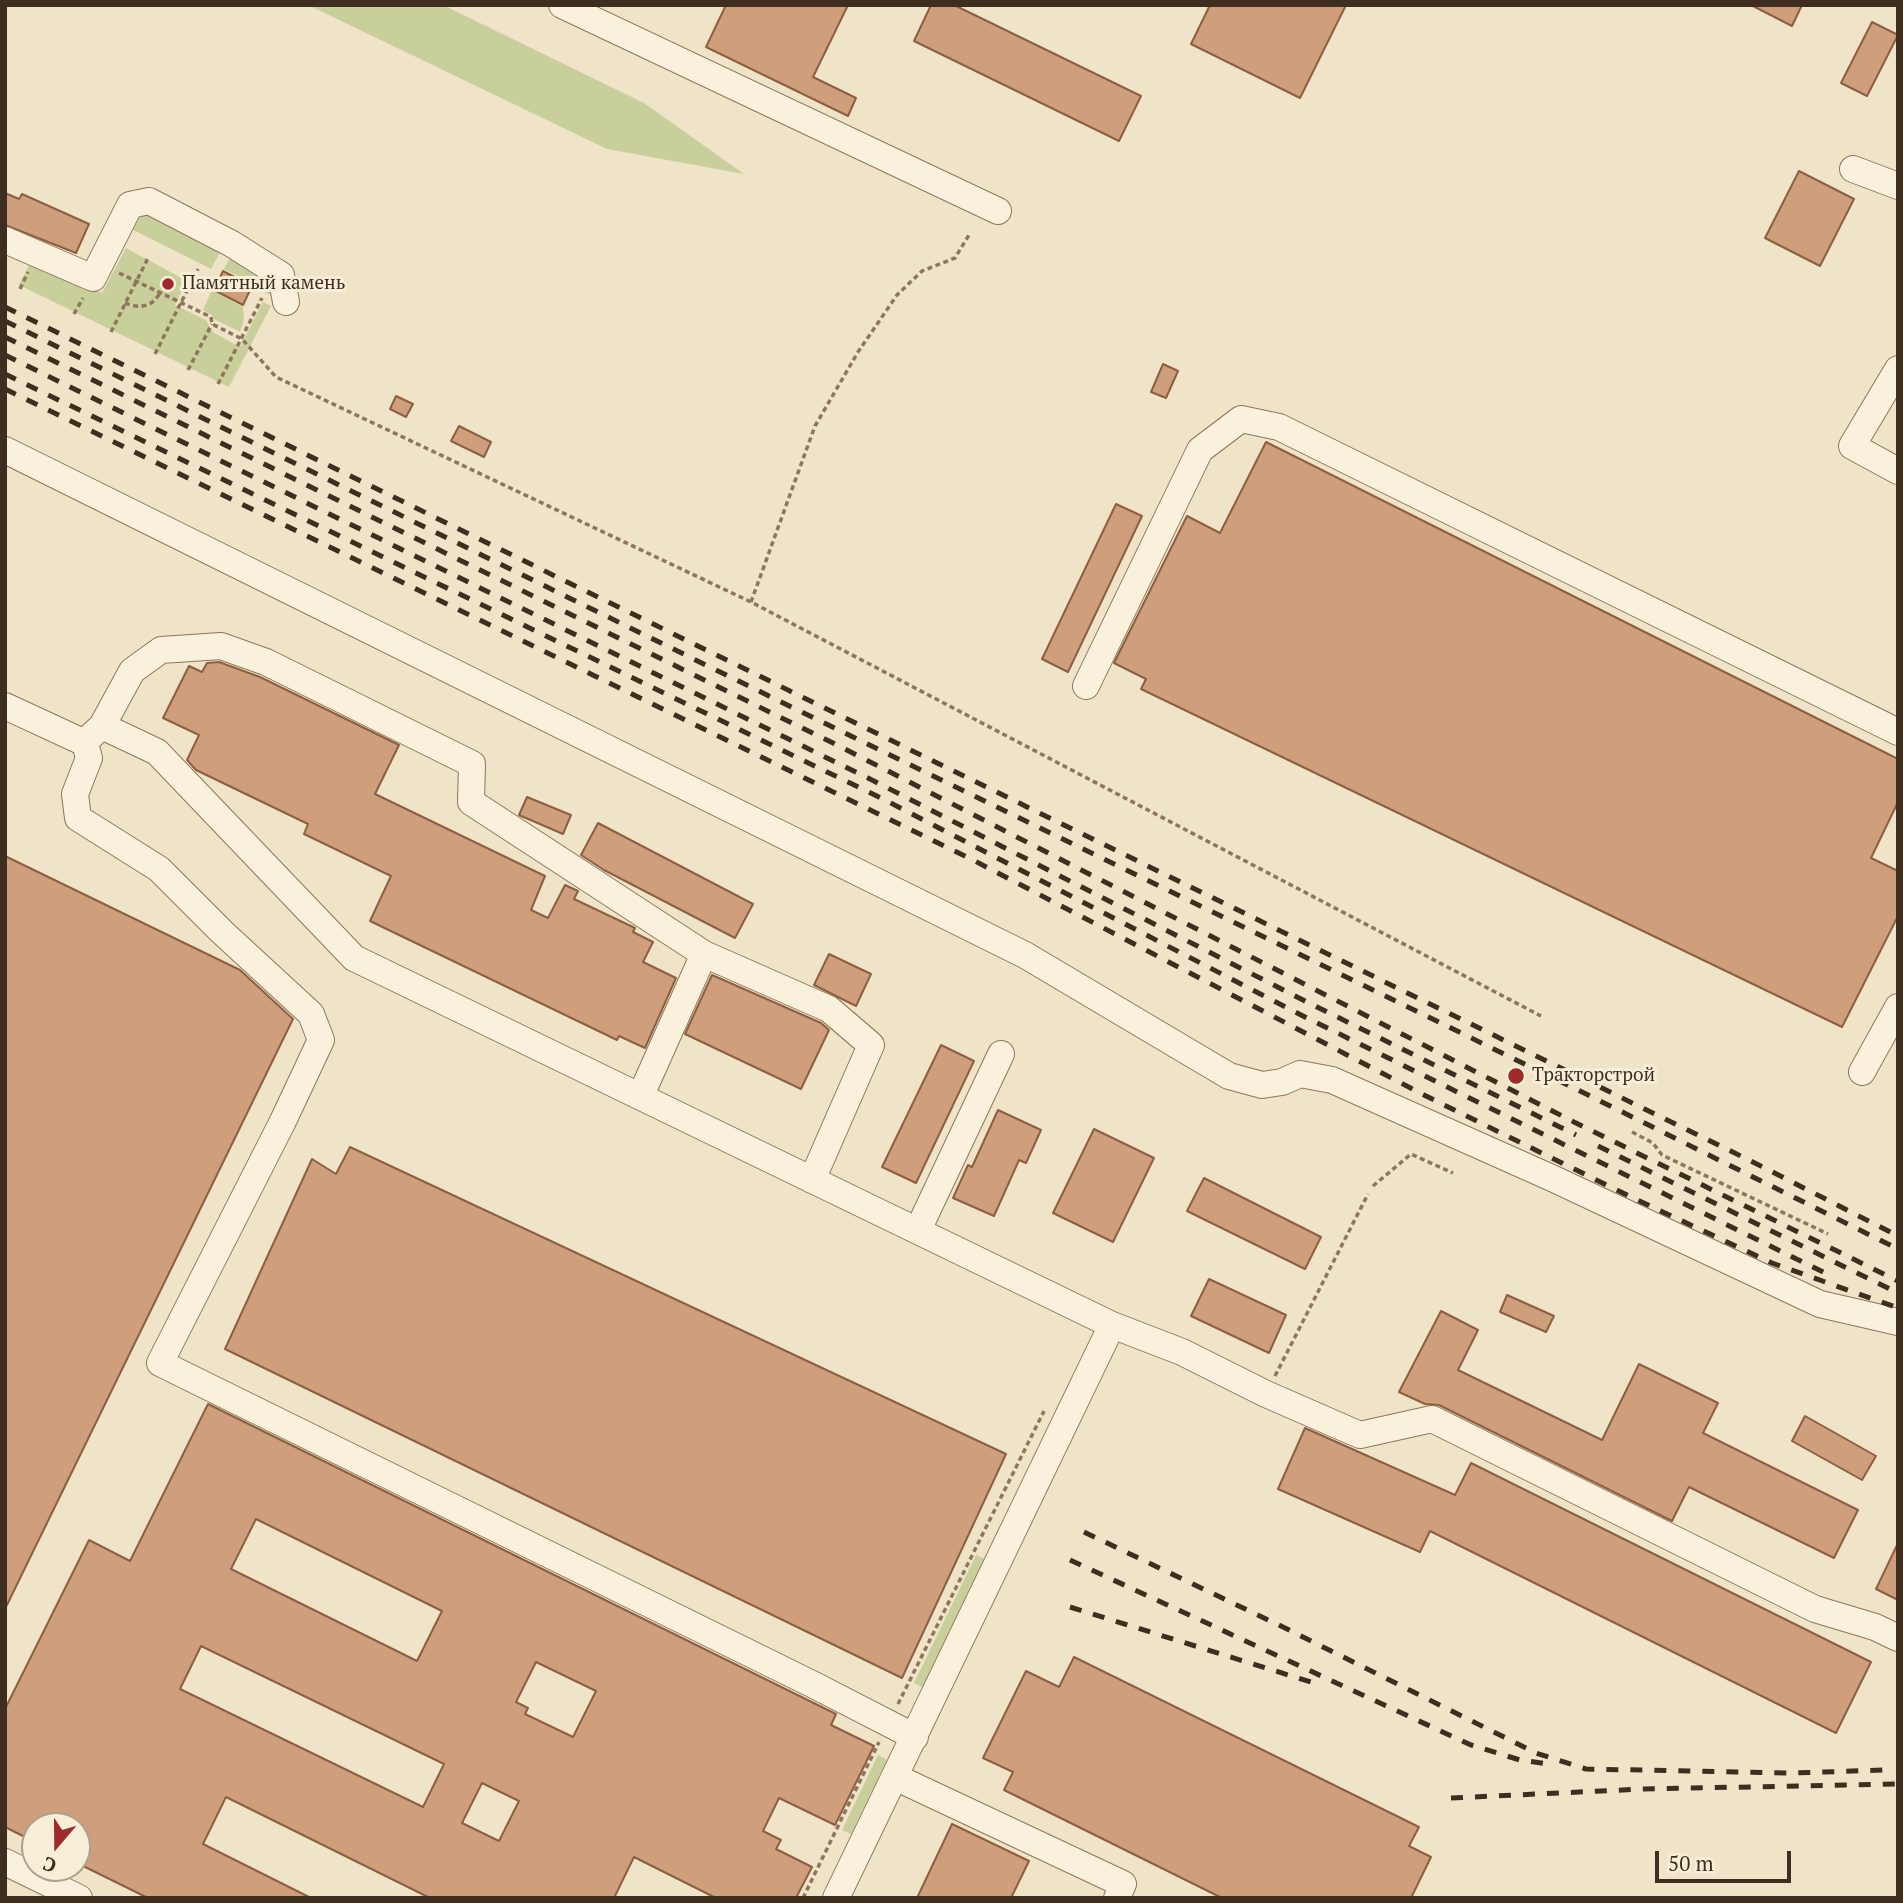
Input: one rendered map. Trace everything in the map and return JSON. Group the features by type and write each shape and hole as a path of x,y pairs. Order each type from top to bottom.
{"lane":[{"path":"562,5 998,211"},
{"path":"1853,169 1898,186"},
{"path":"5,240 93,278 130,205 149,201 232,244 281,275 274,300"},
{"path":"1898,369 1852,446 1898,471"},
{"path":"1086,686 1200,450 1241,419 1279,427 1898,732"},
{"path":"5,450 1026,955 1229,1076 1262,1085 1282,1082 1300,1074 1332,1080 1554,1179 1820,1304 1898,1322"},
{"path":"812,1180 871,1045 828,1009 704,954 471,802 472,764 266,662 221,646 161,650 132,671 93,734 89,758 75,794 78,818 159,869 311,1014 321,1040 283,1121 160,1363 915,1737"},
{"path":"5,706 157,752 354,958 1112,1325 1182,1352 1266,1394 1360,1435 1432,1419 1815,1609 1875,1627 1898,1638"},
{"path":"641,1096 704,954"},
{"path":"1862,1072 1898,1007"},
{"path":"918,1230 1001,1054"},
{"path":"836,1898 1112,1325"},
{"path":"895,1777 1122,1884 1117,1898"},
{"path":"5,1862 79,1898"}],"path":[{"path":"751,603 814,426 858,352 897,295 922,271 955,258 969,234"},
{"path":"111,332 149,256"},
{"path":"155,354 198,269"},
{"path":"114,270 211,317 212,324 188,370"},
{"path":"20,289 26,277"},
{"path":"125,303 146,306 160,293"},
{"path":"218,384 242,339 274,300"},
{"path":"74,314 80,304"},
{"path":"212,324 242,339 276,377 751,603 1541,1016"},
{"path":"1632,1132 1653,1143 1662,1155 1828,1234"},
{"path":"1373,1185 1411,1154 1453,1173"},
{"path":"1266,1394 1368,1194"},
{"path":"803,1898 1044,1411"}],"green space":[{"path":"308,5 443,5 644,103 744,174 607,149"},
{"path":"146,205 224,245 211,269 133,230"},
{"path":"126,248 187,281 175,305 206,320 213,332 240,347 263,302 271,306 229,387 19,285 31,261 102,293"},
{"path":"233,252 272,277 275,298 260,289 262,283 250,277 247,281 224,269"},
{"path":"212,290 243,307 244,320 240,332 214,319 203,310"},
{"path":"976,1555 985,1559 923,1688 914,1683"},
{"path":"878,1755 887,1760 851,1834 842,1830"}],"building":[{"path":"726,5 848,5 813,77 856,98 848,116 706,47"},
{"path":"931,5 954,5 1141,96 1119,141 914,41"},
{"path":"1210,5 1346,5 1300,98 1191,44"},
{"path":"1751,5 1802,5 1792,26"},
{"path":"1872,22 1898,35 1867,96 1841,83"},
{"path":"1799,171 1854,199 1820,266 1765,238"},
{"path":"5,193 19,199 22,194 89,224 76,253 5,225"},
{"path":"223,271 252,286 243,305 214,290"},
{"path":"1163,364 1178,371 1166,398 1151,392"},
{"path":"396,396 413,404 406,417 390,409"},
{"path":"459,426 491,442 484,457 451,441"},
{"path":"1266,442 1898,759 1898,802 1871,858 1898,871 1898,916 1842,1027 1141,689 1146,679 1114,663 1187,516 1220,533"},
{"path":"1116,504 1142,516 1068,672 1042,659"},
{"path":"219,662 260,677 399,745 375,794 545,876 531,910 548,918 565,885 578,891 574,899 635,928 633,932 653,942 643,962 676,978 645,1048 619,1036 617,1040 370,921 391,876 304,834 308,824 196,770 187,760 199,735 163,718 189,666 202,672 207,663"},
{"path":"527,797 571,815 563,834 519,815"},
{"path":"598,823 753,904 735,938 604,870 581,855"},
{"path":"5,856 240,970 293,1019 5,1609"},
{"path":"829,954 871,974 856,1006 814,985"},
{"path":"712,975 821,1023 829,1030 801,1089 685,1034"},
{"path":"941,1045 974,1061 916,1183 882,1167"},
{"path":"998,1110 1041,1130 1026,1163 1019,1160 994,1216 953,1198 968,1165 972,1167"},
{"path":"1094,1129 1154,1158 1113,1242 1053,1213"},
{"path":"350,1147 1006,1454 902,1678 225,1349 312,1159 336,1174"},
{"path":"1204,1178 1321,1237 1305,1269 1187,1211"},
{"path":"1209,1279 1286,1315 1269,1353 1191,1316"},
{"path":"1507,1295 1554,1316 1546,1332 1500,1312"},
{"path":"1441,1311 1478,1330 1458,1370 1602,1440 1639,1364 1718,1403 1703,1433 1858,1510 1834,1558 1689,1487 1672,1521 1439,1405 1425,1404 1399,1392"},
{"path":"208,1404 836,1714 831,1725 874,1746 835,1825 779,1798 763,1831 781,1840 776,1849 812,1867 796,1898 716,1898 634,1857 614,1898 430,1898 226,1797 203,1844 311,1898 148,1898 91,1870 91,1812 21,1812 21,1835 5,1827 5,1709 89,1540 130,1561","holes":["256,1519 442,1611 417,1661 231,1569","201,1646 444,1764 423,1807 180,1689","536,1662 596,1691 573,1737 525,1714 528,1708 516,1702","482,1783 519,1801 499,1841 462,1823"]},
{"path":"1805,1416 1876,1456 1862,1480 1792,1441"},
{"path":"1305,1428 1455,1495 1471,1463 1871,1662 1836,1733 1430,1531 1420,1552 1278,1489"},
{"path":"1898,1543 1898,1600 1876,1589"},
{"path":"1074,1657 1419,1827 1409,1846 1431,1857 1411,1898 1222,1898 1004,1790 1013,1772 983,1758 1026,1671 1059,1687"},
{"path":"952,1824 1029,1861 1011,1898 917,1898"}],"railway":[{"path":"5,307 1751,1161 1898,1236"},
{"path":"5,321 1898,1249"},
{"path":"5,337 841,747 1576,1123 1898,1281"},
{"path":"5,355 870,779 1305,1001 1576,1135"},
{"path":"5,374 885,800 1305,1017 1825,1273"},
{"path":"5,389 973,860 1426,1096 1633,1198 1772,1263 1898,1308"},
{"path":"1598,1146 1898,1293"},
{"path":"1084,1532 1536,1753 1586,1769 1792,1773 1885,1770"},
{"path":"1070,1560 1471,1745 1520,1760 1548,1764"},
{"path":"1070,1607 1314,1683"},
{"path":"1451,1798 1644,1789 1898,1784"}],"place":[{"name":"Памятный камень","path":"168,284"},
{"name":"Тракторстрой","path":"1516,1076"}]}
